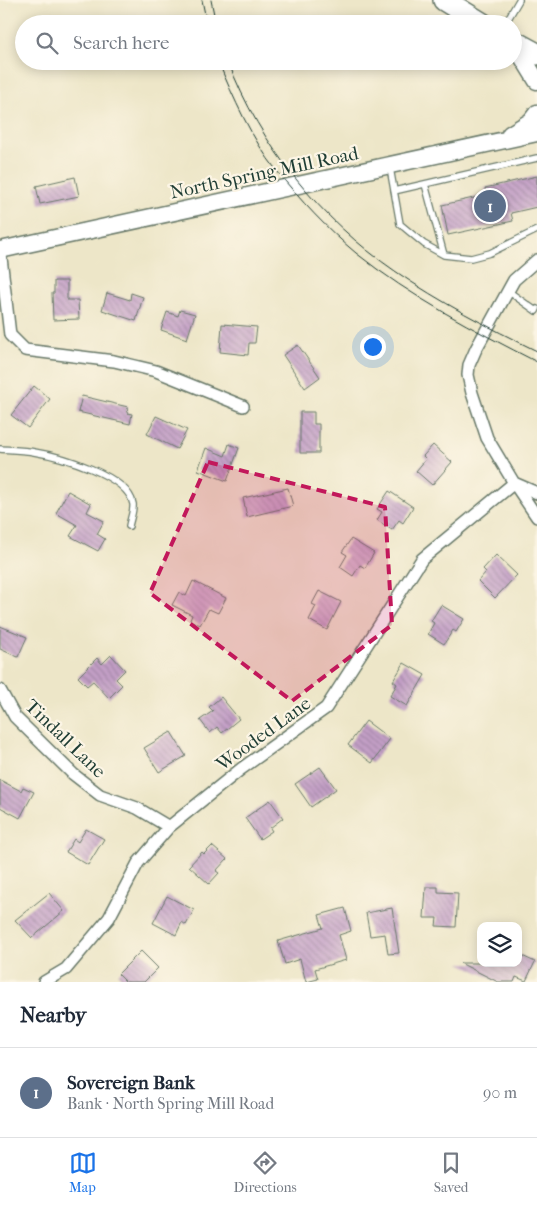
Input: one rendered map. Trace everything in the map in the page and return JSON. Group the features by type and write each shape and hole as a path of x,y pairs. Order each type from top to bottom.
{"highway":[{"path":"444,0 468,15"},
{"path":"522,46 537,54"}],"main road":[{"path":"522,57 537,81"},
{"path":"500,140 531,121 537,113"},
{"name":"North Spring Mill Road","path":"0,250 500,140 537,134"}],"street":[{"path":"0,250 10,335 25,350 114,361 156,371 243,406"},
{"path":"537,260 514,280 476,349 469,366 468,375 472,393 488,438 514,483 537,517"},
{"path":"514,483 537,494"},
{"name":"Wooded Lane","path":"44,982 66,969 109,918 138,863 169,828 241,768 326,708 422,559 514,483"},
{"name":"Tindall Lane","path":"0,690 15,716 73,774 100,795 137,808 169,828"}],"lane":[{"path":"510,15 519,0"},
{"path":"394,191 537,158"},
{"path":"390,165 400,224 424,244 444,255 471,258 497,250 537,230"},
{"path":"425,184 444,255"},
{"path":"508,291 537,310"},
{"path":"0,449 34,452 73,462 95,470 114,481 129,494 133,504 129,526"}],"highlighted area":[{"path":"208,462 385,507 392,625 292,701 150,593"}],"building":[{"path":"537,176 537,207 511,213 513,221 448,235 442,205 487,195 485,188"},
{"path":"75,177 79,196 40,204 36,186"},
{"path":"54,281 67,281 67,300 78,300 79,319 53,320 52,293 54,293"},
{"path":"107,293 130,300 131,293 143,297 136,321 102,310"},
{"path":"180,310 195,314 187,339 161,330 167,312 178,316"},
{"path":"222,324 257,327 255,343 249,343 248,355 220,352"},
{"path":"298,345 320,377 305,388 283,355"},
{"path":"34,386 50,399 28,428 11,415"},
{"path":"82,396 128,407 127,413 132,414 130,424 78,412"},
{"path":"300,412 314,412 314,424 319,424 319,453 300,453"},
{"path":"156,416 187,430 177,449 147,434"},
{"path":"229,444 239,448 227,481 198,470 206,448 225,456"},
{"path":"433,445 452,462 432,485 416,471 426,459 423,456"},
{"path":"288,488 293,506 247,517 243,498"},
{"path":"68,491 91,504 87,512 104,521 97,534 105,539 98,551 70,536 77,525 56,513"},
{"path":"389,491 413,507 403,523 399,520 392,530 377,520 382,512 377,509"},
{"path":"351,539 374,553 365,568 360,565 353,576 340,567 347,555 342,552"},
{"path":"496,555 517,575 495,598 478,581 486,572 483,569"},
{"path":"193,581 226,598 218,613 209,609 200,625 190,620 192,615 172,605 179,592 186,596"},
{"path":"319,591 341,602 327,630 309,620 316,606 312,604"},
{"path":"441,605 464,619 456,632 453,630 444,644 428,634 434,623 431,621"},
{"path":"0,626 27,637 18,657 0,649"},
{"path":"111,655 125,670 116,679 122,685 109,698 93,681 87,686 78,677 97,658 102,664"},
{"path":"404,663 425,675 407,706 390,696 397,684 393,681"},
{"path":"221,697 239,719 222,733 217,727 210,733 200,720 213,711 209,707"},
{"path":"366,721 390,739 372,763 348,745"},
{"path":"171,732 186,756 159,772 144,748"},
{"path":"320,767 336,789 311,807 295,784"},
{"path":"0,780 21,791 23,787 34,792 20,818 0,807"},
{"path":"270,800 283,818 270,828 272,831 260,839 245,818"},
{"path":"86,829 104,839 88,865 66,852 74,839 78,842"},
{"path":"212,846 227,859 216,871 219,873 209,884 189,866 202,852 204,854"},
{"path":"426,887 438,887 438,892 458,893 456,927 436,926 437,918 424,918"},
{"path":"49,893 64,911 32,938 15,920"},
{"path":"167,896 194,910 186,925 182,922 176,935 153,923"},
{"path":"345,908 351,931 339,935 346,960 315,969 318,979 306,982 300,959 285,964 278,941 323,928 319,915"},
{"path":"392,908 399,953 388,954 385,934 370,936 366,913"},
{"path":"141,951 158,968 144,982 126,982 118,974"},
{"path":"522,956 535,962 526,981 516,977 514,982 498,982 460,963 477,963 477,967 522,967"}],"tram line":[{"path":"202,0 205,15"},
{"path":"211,0 214,15"},
{"path":"222,70 259,145 295,193 335,234 377,269 421,298 537,362"},
{"path":"232,70 257,122 275,151 318,205 342,229 395,271 429,293 537,351"}],"place":[{"name":"Sovereign Bank","path":"490,206"}]}
